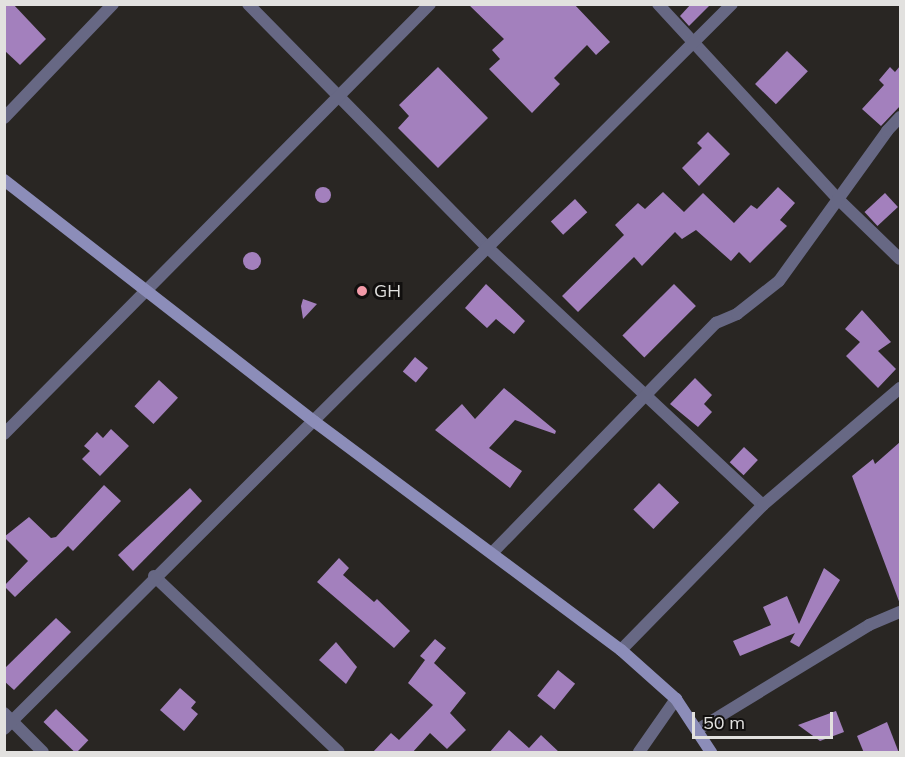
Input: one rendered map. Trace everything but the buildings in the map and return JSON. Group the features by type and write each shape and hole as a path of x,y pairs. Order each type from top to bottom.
{"street":[{"path":"4,118 113,4"},
{"path":"248,4 337,98 486,246 763,505"},
{"path":"4,434 150,291 430,4"},
{"path":"658,4 838,199 900,259"},
{"path":"43,753 7,721 315,422 486,246 732,4"},
{"path":"493,552 716,324 737,314 779,281 900,117"},
{"path":"4,180 150,291 315,422 493,552 621,650 676,699 711,753"},
{"path":"621,650 763,505 900,388"},
{"path":"154,576 339,753"},
{"path":"697,730 869,625 900,612"},
{"path":"639,753 676,699"}],"place":[{"name":"GH","path":"362,291"}]}
